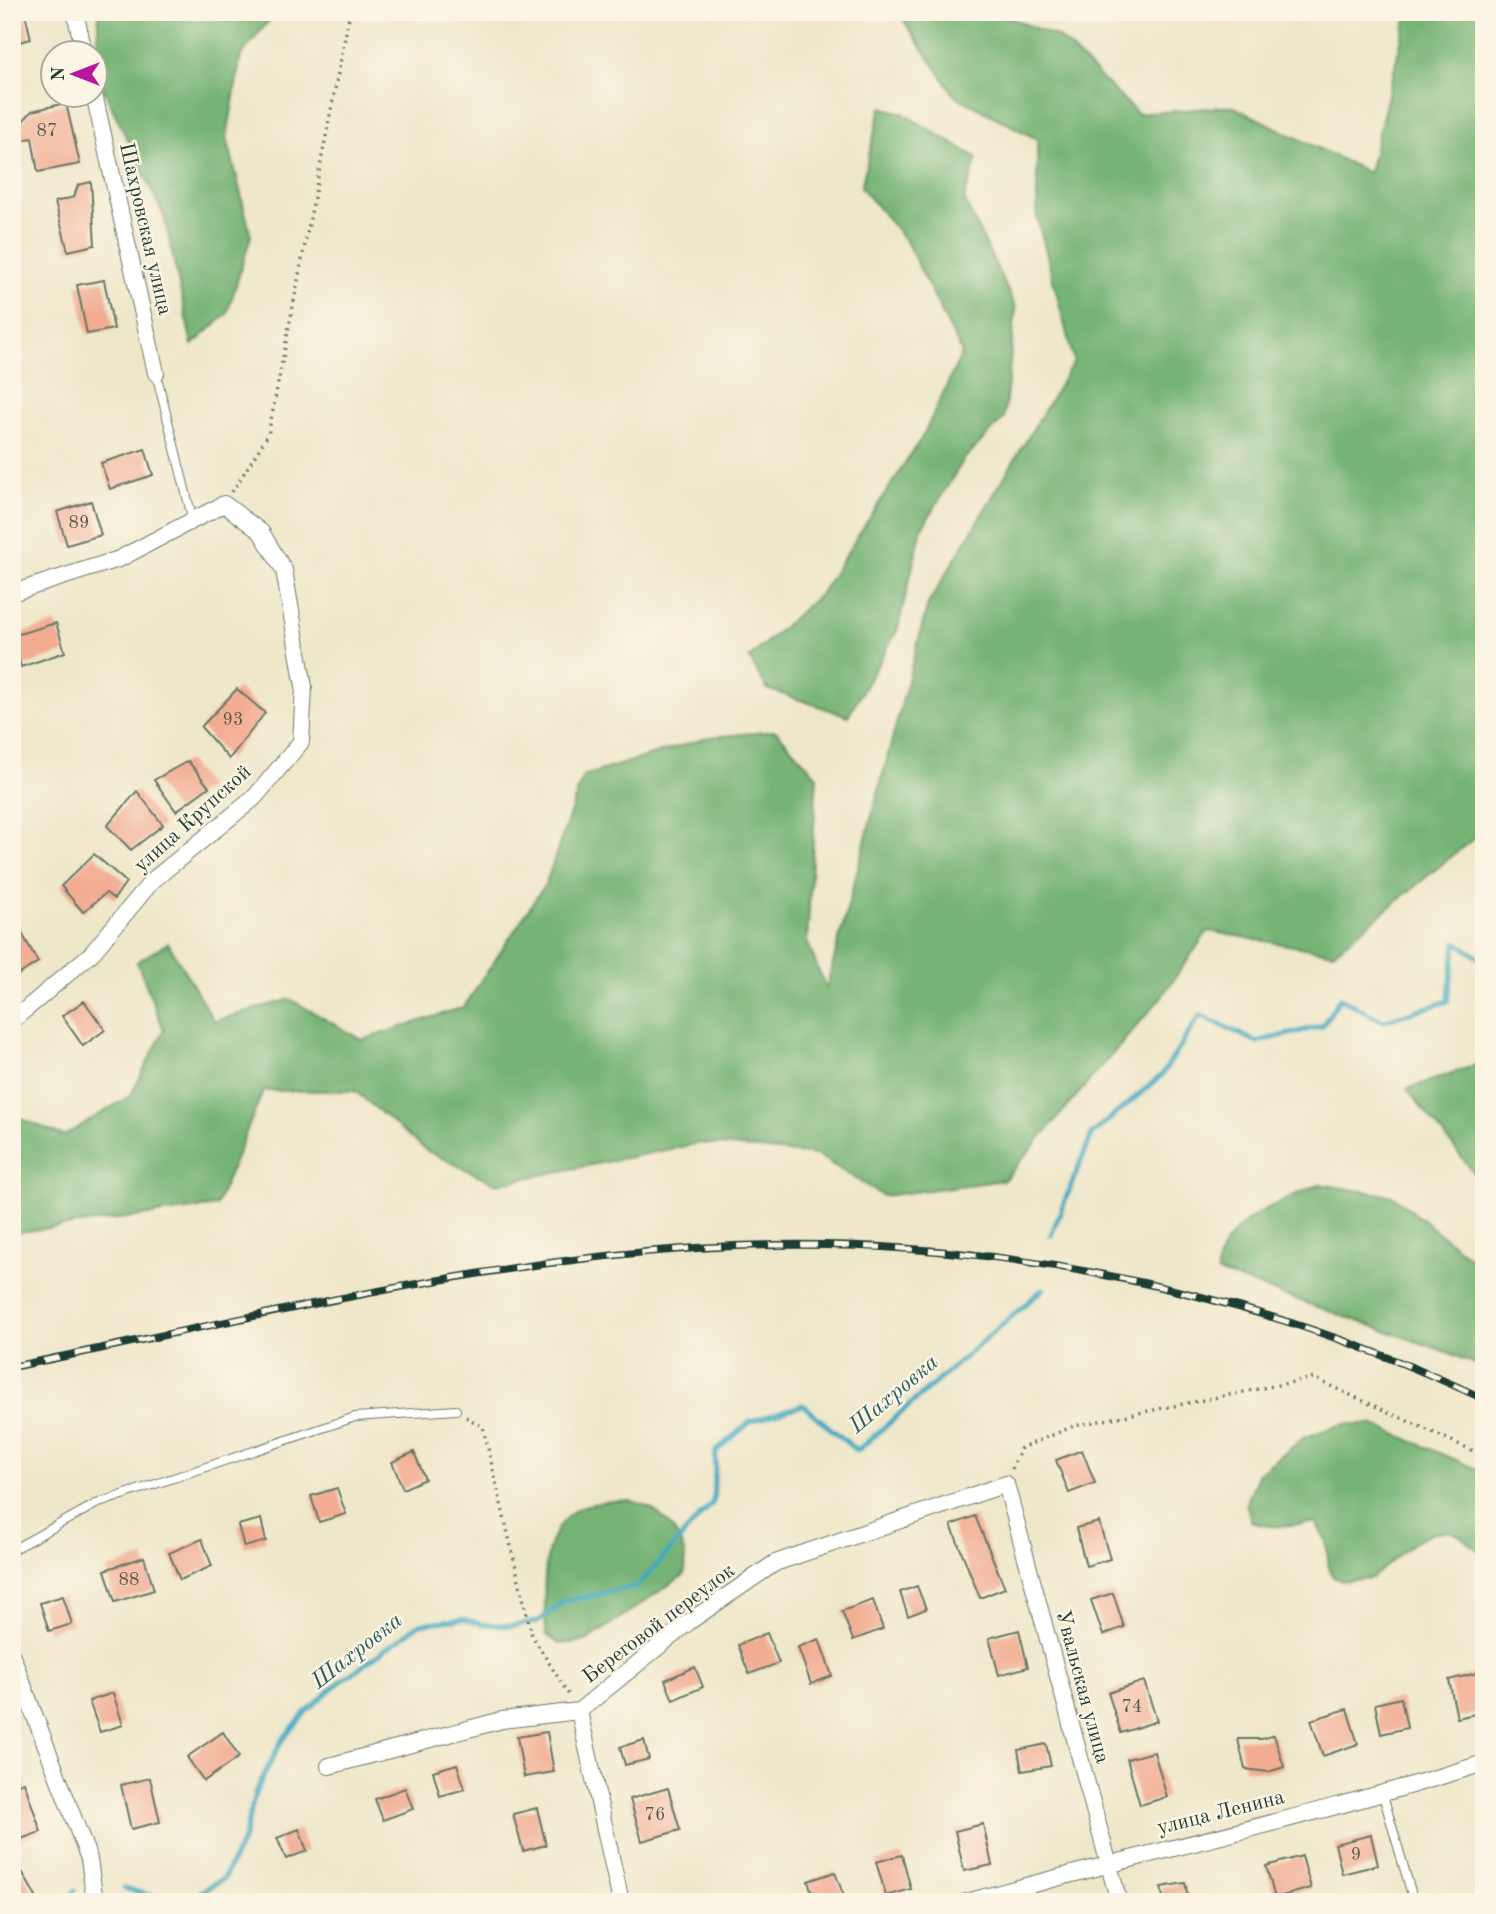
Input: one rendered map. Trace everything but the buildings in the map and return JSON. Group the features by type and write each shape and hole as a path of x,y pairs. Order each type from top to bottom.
{"street":[{"path":"75,12 81,38"},
{"name":"Шахровская улица","path":"97,108 156,373"},
{"path":"12,593 119,559 224,504"},
{"name":"улица Крупской","path":"12,1021 92,953 153,880 254,798 301,742 304,687 284,570 261,532 224,504"},
{"name":"Береговой переулок","path":"329,1766 502,1720 579,1711 690,1621 775,1563 1006,1484"},
{"name":"Увальская улица","path":"1006,1484 1119,1902"},
{"path":"12,1656 89,1859 95,1902"},
{"path":"579,1711 621,1902"},
{"name":"улица Ленина","path":"967,1902 1108,1863 1383,1795 1484,1763"}],"lane":[{"path":"156,373 193,521"},
{"path":"12,1550 96,1504 355,1417 456,1410"},
{"path":"1383,1795 1414,1902"}],"path":[{"path":"224,504 268,435 350,12"},
{"path":"1006,1484 1021,1448 1074,1426 1312,1378 1476,1452 1484,1460"},
{"path":"456,1410 483,1427 532,1636 579,1711"}],"green space":[{"path":"99,12 276,12 241,55 227,137 251,236 227,314 192,345 164,216 108,99 108,38 97,38"},
{"path":"902,12 996,12 1060,38 1138,114 1232,106 1369,173 1408,12 1484,12 1484,830 1333,953 1208,931 1160,999 1004,1180 883,1196 817,1155 700,1143 497,1184 427,1151 355,1091 263,1091 216,1206 12,1233 12,1115 64,1136 131,1095 164,1030 137,962 168,943 214,1021 290,999 362,1040 464,1007 546,883 583,776 710,737 776,731 817,776 807,941 826,989 928,604 1074,361 1037,217 1037,139 955,96 904,21"},
{"path":"881,107 902,113 977,158 964,199 1016,308 1004,418 964,459 922,528 897,631 848,716 767,689 749,658 821,593 924,434 962,353 906,241 861,187"},
{"path":"1484,1062 1484,1177 1475,1174 1407,1089"},
{"path":"1320,1184 1393,1196 1484,1269 1484,1368 1447,1352 1217,1272 1220,1255 1228,1240 1240,1227 1271,1206"},
{"path":"1343,1424 1372,1424 1484,1472 1484,1554 1457,1534 1448,1531 1430,1534 1413,1543 1372,1578 1342,1581 1333,1577 1329,1568 1326,1540 1316,1523 1267,1526 1251,1521 1246,1504 1259,1473 1305,1437"},
{"path":"612,1501 635,1502 656,1512 665,1520 680,1541 684,1552 684,1575 586,1641 559,1644 546,1634 545,1582 549,1548 565,1519 579,1508"}],"waterway":[{"name":"Шахровка","path":"1051,1235 1092,1134 1162,1075 1200,1015 1257,1042 1322,1026 1340,998 1383,1021 1448,1001 1456,942 1484,961"},
{"name":"Шахровка","path":"124,1888 167,1900 190,1898 223,1879 244,1838 255,1793 282,1740 306,1712 336,1685 420,1624 462,1619 510,1626 538,1622 564,1601 638,1586 713,1502 716,1451 750,1422 803,1405 857,1451 1043,1289"},
{"name":"Шахровка","path":"63,1902 75,1891"}],"railway":[{"path":"12,1367 353,1296 524,1266 697,1248 798,1245 899,1248 1000,1258 1100,1274 1199,1296 1296,1324 1391,1359 1484,1399"}]}
